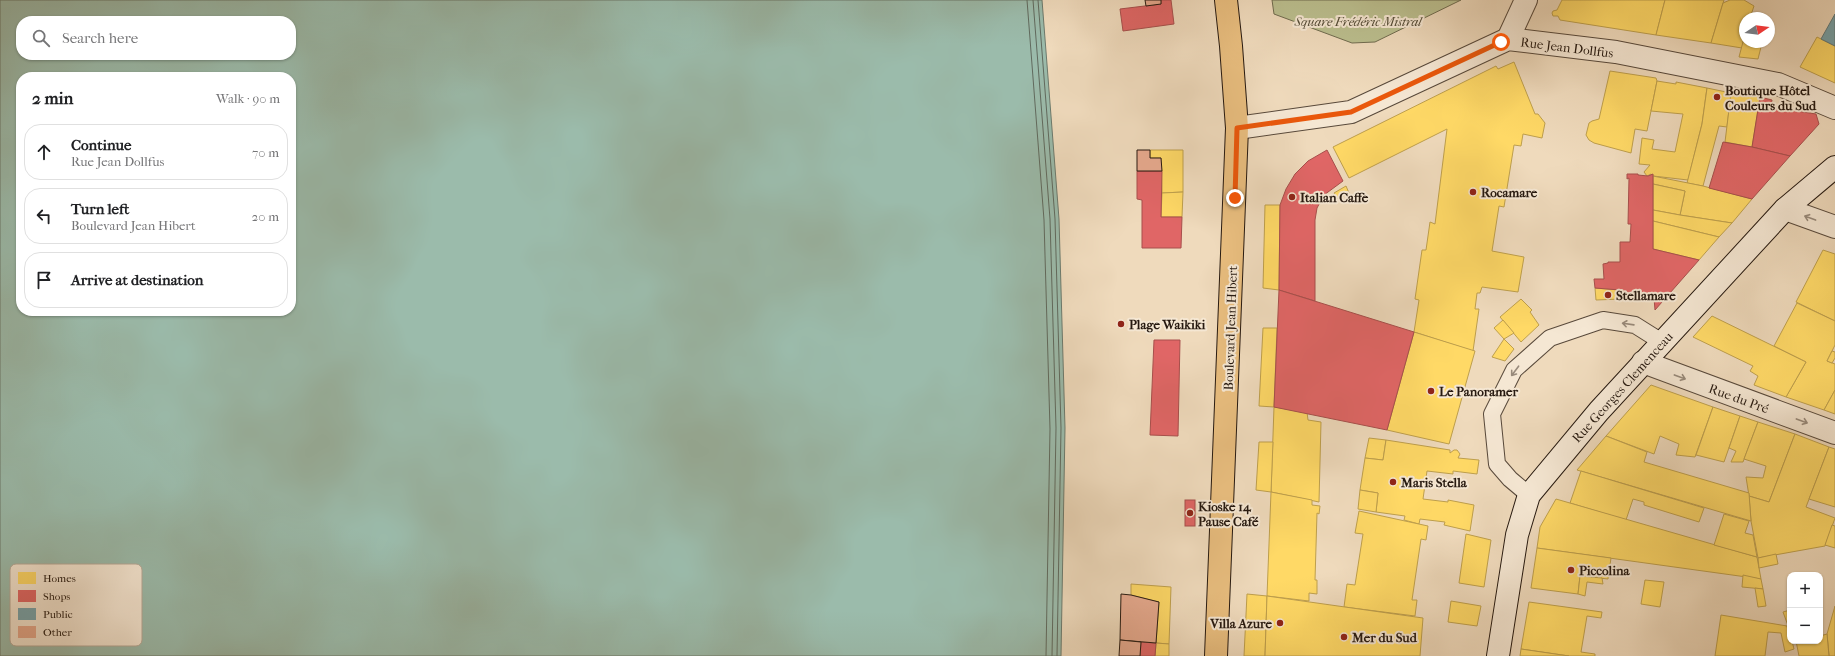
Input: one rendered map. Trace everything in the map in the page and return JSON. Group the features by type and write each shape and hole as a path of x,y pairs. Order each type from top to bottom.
{"main road":[{"name":"Boulevard Jean Hibert","path":"1216,656 1237,128 1226,0"}],"street":[{"path":"1508,39 1526,0"},
{"name":"Rue Jean Dollfus","path":"1237,128 1351,112 1508,39 1616,52 1778,84 1835,108"},
{"name":"Rue Georges Clemenceau","path":"1498,656 1517,534 1529,496 1599,411 1784,209 1835,167"},
{"path":"1784,209 1835,227"},
{"name":"Rue du Pré","path":"1643,362 1835,433"}],"lane":[{"path":"1529,496 1497,464 1492,414 1514,370 1550,338 1603,320 1635,325 1662,342"}],"green space":[{"name":"Square Frédéric Mistral","path":"1272,0 1461,0 1375,42 1352,43 1274,14"}],"water":[{"path":"0,0 1042,0 1059,219 1065,428 1061,656 0,656"}],"building: Homes":[{"path":"1562,0 1665,0 1656,35 1560,20 1558,16 1553,16 1552,13 1553,11 1557,10"},
{"path":"1665,0 1724,0 1711,43 1656,35"},
{"path":"1730,0 1744,0 1754,6 1752,12 1739,12 1739,48 1711,43 1723,3"},
{"path":"1817,37 1835,46 1835,83 1800,67"},
{"path":"1741,48 1761,48 1758,59 1739,57"},
{"name":"Rocamare","path":"1514,62 1535,114 1538,114 1545,123 1542,138 1523,134 1521,146 1514,145 1504,207 1499,206 1492,251 1524,257 1518,292 1482,287 1480,293 1477,293 1475,309 1479,309 1473,351 1414,332 1419,300 1415,299 1422,250 1426,250 1430,222 1435,224 1447,129 1349,178 1333,147 1496,66 1498,69"},
{"path":"1610,71 1656,78 1657,81 1647,131 1635,129 1631,153 1594,143 1589,140 1586,135 1589,123 1599,119"},
{"path":"1657,81 1676,84 1676,82 1707,88 1702,124 1688,180 1653,176 1651,174 1647,176 1644,172 1650,165 1639,164 1642,138 1654,140 1652,149 1675,152 1683,114 1651,111"},
{"path":"1707,88 1731,93 1727,127 1719,126 1703,186 1687,183 1702,124"},
{"path":"1731,93 1760,97 1752,147 1725,142"},
{"path":"1150,150 1183,150 1183,192 1162,193 1161,158 1150,158"},
{"path":"1653,176 1703,186 1752,199 1732,223 1680,215 1685,191 1653,184"},
{"path":"1653,184 1685,191 1680,215 1653,210"},
{"path":"1346,186 1349,193 1338,199 1334,193"},
{"path":"1183,192 1182,217 1161,217 1162,193"},
{"path":"1265,205 1280,205 1279,290 1263,288"},
{"path":"1653,210 1732,223 1719,237 1653,221"},
{"path":"1653,221 1719,237 1699,260 1653,249"},
{"path":"1823,250 1835,254 1835,321 1796,302"},
{"name":"Stellamare","path":"1595,288 1620,290 1621,299 1596,300"},
{"path":"1521,299 1532,310 1530,312 1539,325 1521,342 1500,317"},
{"path":"1797,303 1835,321 1835,345 1827,361 1835,364 1835,390 1824,410 1786,397 1806,362 1774,346"},
{"path":"1712,316 1806,362 1786,397 1754,385 1758,376 1750,371 1753,366 1693,337"},
{"path":"1503,320 1514,333 1504,339 1494,328"},
{"path":"1263,328 1277,328 1274,407 1259,406"},
{"name":"Le Panoramer","path":"1414,332 1475,351 1449,444 1387,430"},
{"path":"1504,339 1514,349 1505,361 1492,357"},
{"path":"1832,351 1835,352 1835,358 1832,363 1827,361"},
{"path":"1651,385 1713,407 1695,457 1676,455 1679,444 1660,436 1654,454 1606,436"},
{"path":"1835,390 1835,414 1824,410"},
{"path":"1274,407 1307,412 1308,420 1321,422 1319,502 1271,492"},
{"path":"1713,407 1740,416 1724,462 1696,455"},
{"path":"1740,416 1758,422 1743,462 1731,462 1736,451 1729,448"},
{"path":"1758,422 1795,434 1769,502 1749,496 1746,477 1763,478 1766,466 1744,459"},
{"path":"1795,434 1829,447 1806,507 1835,518 1825,546 1758,558 1751,521 1749,496 1769,502"},
{"path":"1606,436 1647,452 1644,462 1749,493 1751,521 1577,470"},
{"path":"1369,438 1386,440 1383,460 1365,458"},
{"name":"Maris Stella","path":"1386,440 1450,450 1450,453 1457,450 1460,454 1458,458 1479,460 1477,474 1453,471 1453,474 1427,471 1423,499 1448,502 1448,500 1474,505 1470,531 1444,525 1445,522 1420,519 1419,524 1404,520 1405,516 1376,512 1378,493 1360,490 1365,458 1383,460"},
{"path":"1259,442 1273,442 1271,492 1256,490"},
{"path":"1829,447 1835,449 1835,507 1809,499"},
{"path":"1581,471 1704,508 1699,522 1644,505 1644,502 1633,499 1626,520 1570,503"},
{"path":"1360,490 1378,493 1376,512 1358,509"},
{"path":"1271,492 1312,500 1312,505 1320,506 1319,514 1317,513 1315,580 1317,580 1317,594 1309,593 1309,601 1267,596"},
{"path":"1556,499 1757,557 1761,579 1537,548 1540,527"},
{"path":"1359,511 1428,526 1426,540 1421,539 1412,600 1417,600 1415,616 1344,607 1347,584 1355,585 1363,534 1355,533"},
{"path":"1724,514 1749,521 1745,533 1753,535 1757,557 1714,545"},
{"path":"1832,525 1835,526 1835,548 1825,545"},
{"path":"1466,534 1491,540 1484,587 1459,583"},
{"name":"Piccolina","path":"1537,548 1611,558 1608,579 1580,576 1578,594 1531,588"},
{"path":"1776,554 1778,564 1759,568 1758,558"},
{"path":"1743,575 1761,579 1763,589 1742,587"},
{"path":"1580,576 1602,578 1603,584 1587,582 1585,596 1578,594"},
{"path":"1645,580 1664,582 1660,607 1641,604"},
{"path":"1131,584 1171,587 1169,644 1156,643 1159,602 1131,595"},
{"path":"1755,588 1763,589 1766,606 1758,607"},
{"path":"1247,594 1267,596 1265,656 1244,656"},
{"name":"Mer du Sud","path":"1267,596 1423,618 1420,656 1265,656"},
{"path":"1451,601 1481,606 1477,626 1448,622"},
{"path":"1529,602 1602,612 1601,618 1587,616 1581,652 1595,654 1595,656 1569,656 1521,649"},
{"path":"1835,606 1835,656 1829,656 1827,634"},
{"path":"1787,611 1787,623 1783,612"},
{"path":"1721,615 1787,626 1787,644 1793,644 1794,649 1785,652 1781,633 1768,632 1765,656 1715,656"},
{"path":"1827,634 1829,656 1799,656 1797,644 1823,644 1823,635"},
{"path":"1156,643 1169,644 1169,656 1155,656"},
{"path":"1521,649 1569,656 1520,656"}],"building: Shops":[{"path":"1161,0 1171,0 1174,24 1123,31 1120,9 1161,4"},
{"path":"1760,97 1772,100 1771,107 1816,114 1819,124 1790,156 1752,147"},
{"path":"1723,142 1790,156 1752,199 1709,188"},
{"path":"1327,150 1343,181 1324,195 1317,208 1315,220 1315,301 1279,290 1280,205 1286,189 1295,174 1308,161"},
{"path":"1137,171 1162,171 1161,217 1182,217 1181,248 1142,248 1142,200 1137,199"},
{"path":"1627,174 1648,176 1653,174 1653,249 1699,260 1655,310 1654,298 1621,299 1620,290 1595,288 1594,279 1604,279 1603,264 1608,262 1620,262 1620,242 1630,242 1631,224 1628,224 1629,178 1627,179"},
{"path":"1279,290 1414,332 1387,430 1274,407"},
{"path":"1154,340 1180,340 1178,436 1150,435"},
{"name":"Kioske 14 Pause Café","path":"1185,500 1195,500 1195,526 1185,526"},
{"path":"1141,642 1156,643 1155,656 1140,656"}],"building: Public":[{"path":"1835,14 1835,46 1821,39"}],"building: Other":[{"path":"1145,0 1161,0 1161,4 1146,6"},
{"path":"1137,150 1150,150 1150,158 1161,158 1162,171 1137,171"},
{"path":"1121,594 1159,602 1156,643 1120,640"},
{"path":"1120,640 1141,642 1140,656 1119,656"}],"place":[{"name":"Boutique Hôtel Couleurs du Sud","path":"1717,97"},
{"name":"Rocamare","path":"1473,192"},
{"name":"Italian Caffe","path":"1292,197"},
{"name":"Stellamare","path":"1608,295"},
{"name":"Plage Waikiki","path":"1121,324"},
{"name":"Le Panoramer","path":"1431,391"},
{"name":"Maris Stella","path":"1393,482"},
{"name":"Kioske 14 Pause Café","path":"1190,513"},
{"name":"Piccolina","path":"1571,570"},
{"name":"Villa Azure","path":"1280,623"},
{"name":"Mer du Sud","path":"1344,637"}],"route":[{"path":"1235,198 1237,128 1282,123 1351,112 1431,76 1501,42"}]}
